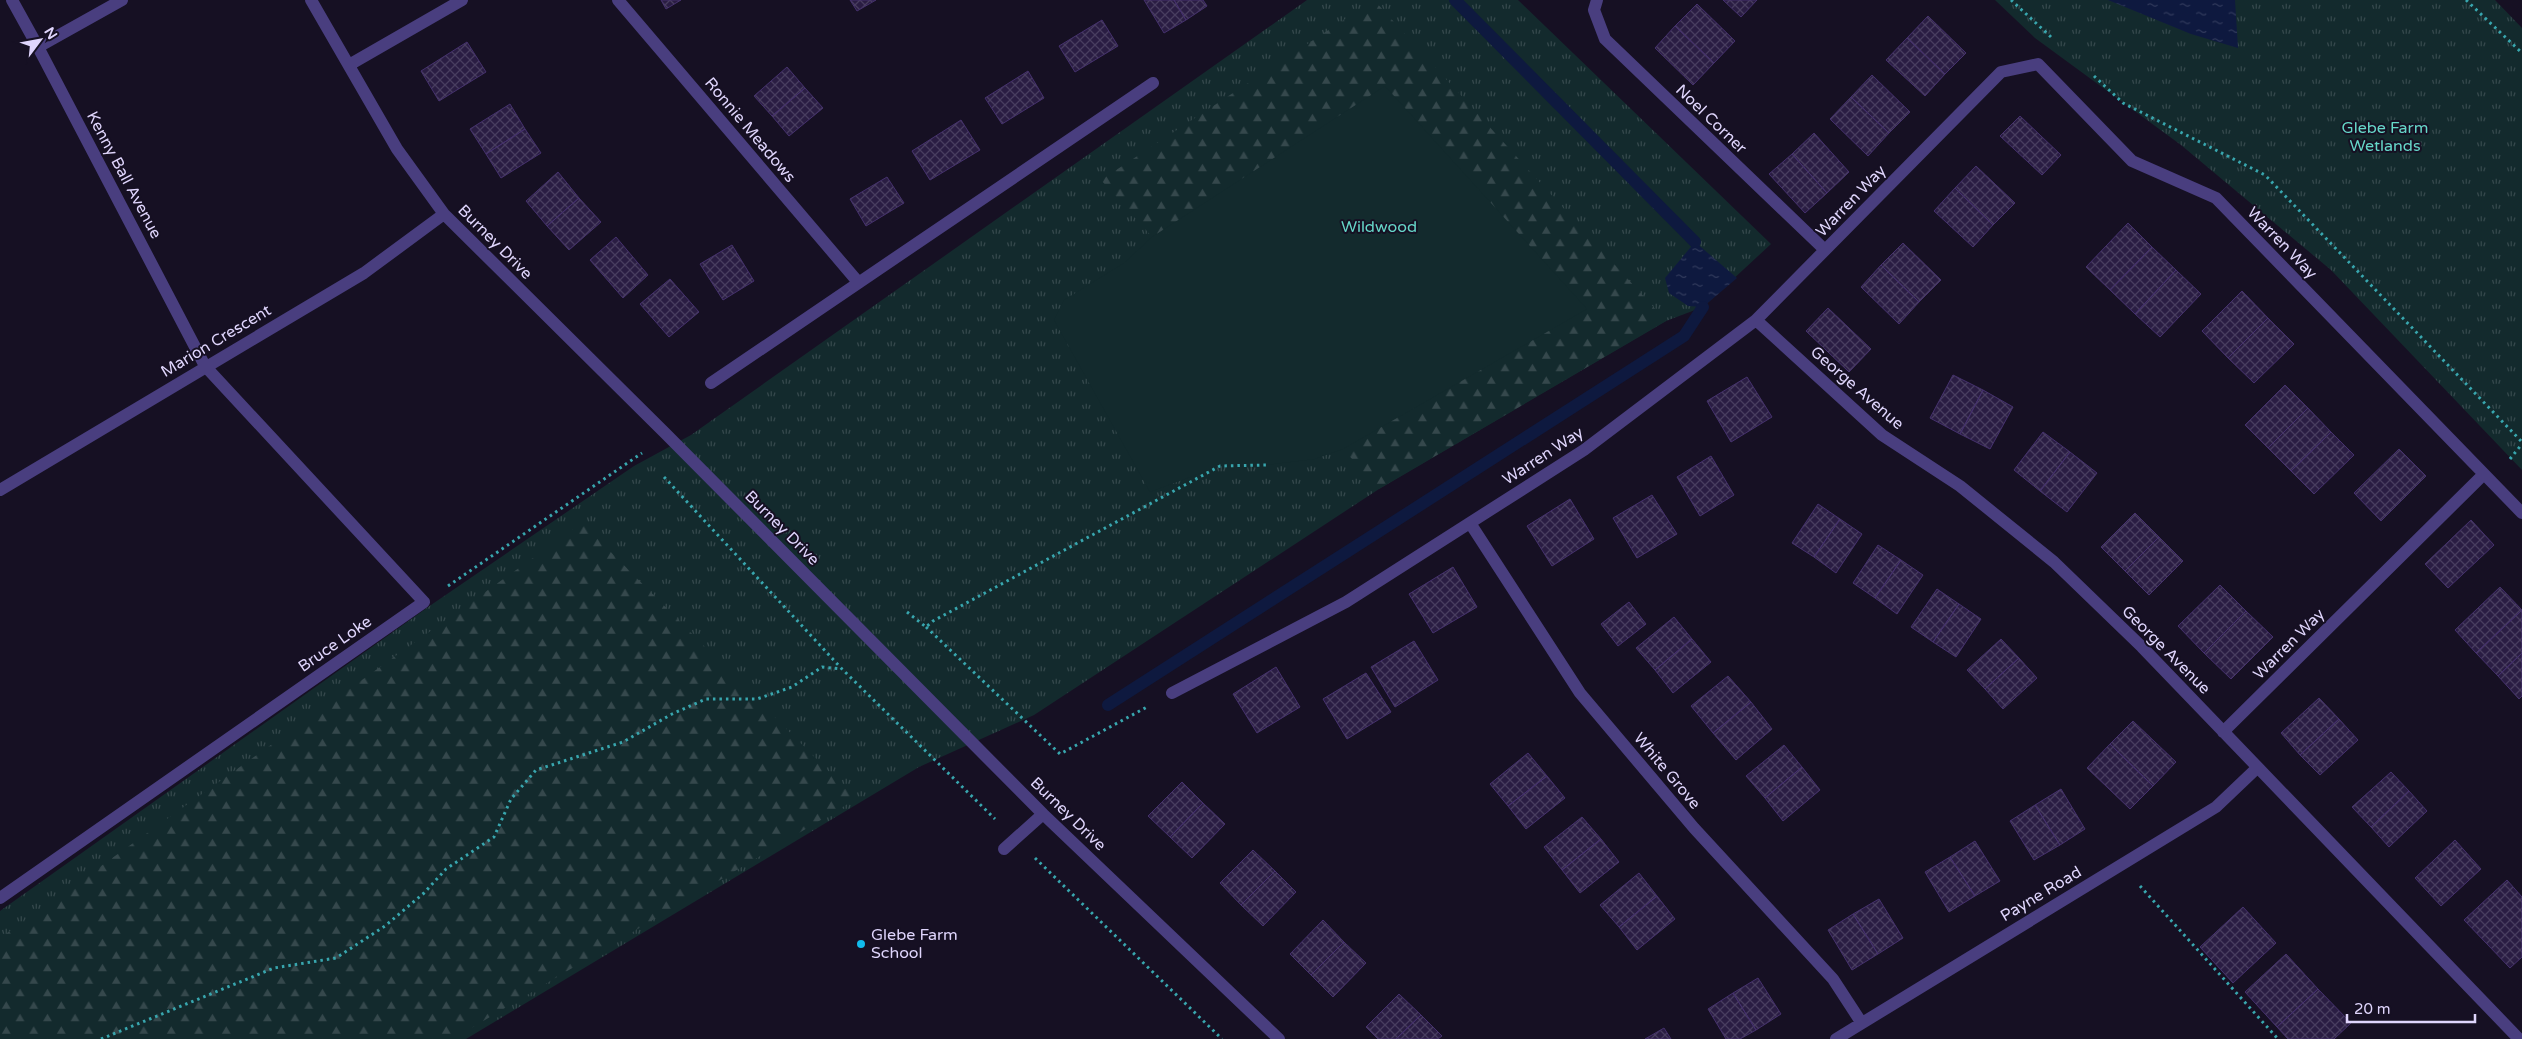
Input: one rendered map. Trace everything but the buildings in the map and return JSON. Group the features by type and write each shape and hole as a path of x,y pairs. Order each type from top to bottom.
{"street":[{"name":"Kenny Ball Avenue","path":"12,0 205,366"},
{"path":"38,47 122,0"},
{"name":"Burney Drive","path":"311,0 397,149 444,214 665,433 1043,814 1279,1039"},
{"path":"348,65 462,0"},
{"name":"Ronnie Meadows","path":"618,0 858,282"},
{"name":"Noel Corner","path":"1597,0 1594,10 1605,39 1825,250"},
{"name":"Warren Way","path":"1172,693 1346,602 1584,450 1756,320 2000,72 2038,64 2132,161 2216,198 2522,514"},
{"path":"711,383 1153,83"},
{"name":"Marion Crescent","path":"0,490 205,366 364,273 444,214"},
{"name":"George Avenue","path":"1756,320 1882,435 1960,486 2054,562 2142,647 2519,1039"},
{"path":"205,366 424,602"},
{"name":"Warren Way","path":"2224,732 2484,474"},
{"name":"White Grove","path":"1470,523 1580,693 1694,828 1833,979 1861,1022"},
{"name":"Bruce Loke","path":"0,898 424,602"},
{"name":"Payne Road","path":"1836,1039 2216,807 2257,768"},
{"path":"1004,849 1043,814"}],"path":[{"path":"2011,0 2057,43"},
{"path":"2466,0 2522,53"},
{"path":"2086,70 2123,103 2265,175 2522,442"},
{"path":"424,602 642,453"},
{"path":"926,627 933,621 1220,466 1266,465"},
{"path":"908,612 1060,754 1172,693"},
{"path":"101,1039 274,968 336,958 385,926 424,893 446,869 494,836 511,799 536,770 623,742 672,714 706,699 757,699 792,687 822,667 842,669"},
{"path":"2121,865 2278,1039"}],"green space":[{"name":"Wildwood","path":"1307,0 1518,0 1771,244 1703,307 1666,321 1379,489 1034,715 919,767 466,1039 0,1039 0,911 431,605 634,466 691,435"},
{"path":"1374,0 1666,321 1379,489 1101,180"},
{"name":"Glebe Farm Wetlands","path":"1995,0 2495,0 2522,28 2522,470 2331,270 2181,145 2035,38"},
{"path":"1385,86 1587,309 1343,449 1315,459 1266,465 1220,466 1150,492 1054,320 1064,300 1124,263 1152,237"},
{"path":"582,523 856,799 453,1039 0,1039 0,938"}],"water":[{"path":"2108,0 2235,0 2238,48 2191,34"},
{"path":"1695,242 1737,278 1703,307 1688,306 1669,293 1665,278"}],"waterway":[{"path":"1455,0 1695,242"},
{"path":"1108,705 1684,336 1703,307"}],"place":[{"name":"Glebe Farm School","path":"861,944"}]}
